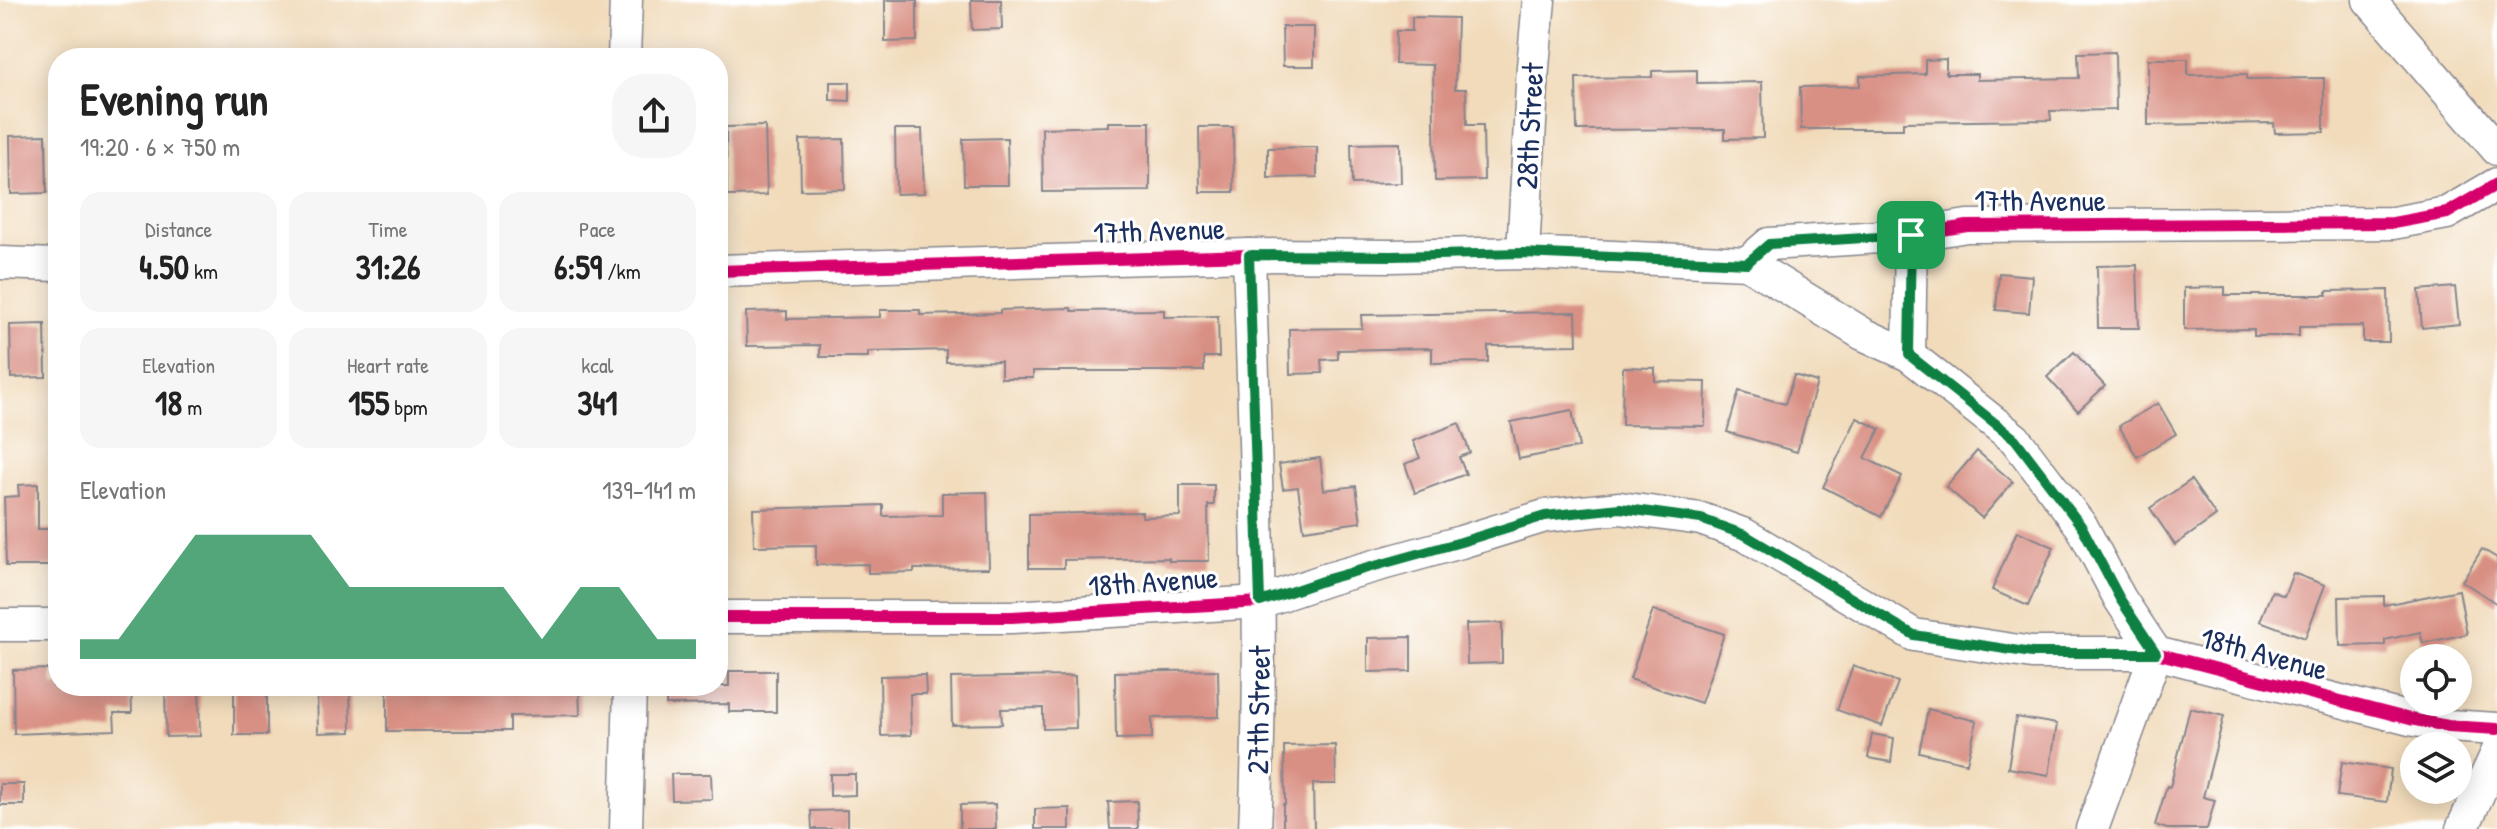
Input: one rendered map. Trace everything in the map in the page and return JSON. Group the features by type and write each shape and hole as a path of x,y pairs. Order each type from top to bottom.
{"street":[{"path":"624,48 626,0"},
{"name":"28th Street","path":"1523,253 1539,0"},
{"path":"2369,0 2497,149"},
{"name":"17th Avenue","path":"728,271 1249,255 1523,253 1747,263 1769,244 1911,235 1967,226 2393,223 2447,213 2497,184"},
{"path":"1909,355 1911,235"},
{"name":"27th Street","path":"1249,255 1260,602 1260,735 1255,829"},
{"path":"0,263 48,265"},
{"path":"1747,263 1863,334 1909,355 2015,439 2082,527 2120,599 2156,653 2092,829"},
{"name":"18th Avenue","path":"728,617 1012,617 1260,602 1545,516 1620,508 1701,519 1745,535 1914,635 2032,653 2156,653 2410,719 2448,726 2497,729"},
{"path":"0,625 48,625"},
{"path":"626,829 630,696"},
{"path":"2410,719 2419,732"},
{"path":"2461,811 2497,753"}],"building":[{"path":"885,0 917,0 917,41 885,42"},
{"path":"971,0 1001,0 1002,29 972,30"},
{"path":"1412,17 1457,18 1455,89 1466,89 1467,125 1483,125 1484,180 1435,181 1433,65 1395,64 1396,31 1412,31"},
{"path":"1282,27 1314,27 1314,66 1283,66"},
{"path":"2115,52 2116,110 2050,111 2051,120 1903,122 1903,129 1801,129 1800,87 1860,86 1860,76 1925,74 1925,60 1946,59 1946,74 1977,74 1977,80 2079,78 2078,53"},
{"path":"2148,59 2188,59 2188,75 2247,74 2247,79 2324,78 2324,132 2275,133 2274,123 2148,125"},
{"path":"1697,70 1697,83 1762,82 1763,138 1725,139 1725,129 1577,130 1576,78 1652,77 1652,71"},
{"path":"830,82 850,82 850,101 830,100"},
{"path":"1108,122 1150,122 1150,191 1043,192 1042,128 1108,126"},
{"path":"765,126 767,195 728,196 728,127"},
{"path":"1199,127 1233,127 1234,192 1200,192"},
{"path":"895,129 922,129 924,193 896,194"},
{"path":"46,135 47,193 11,194 10,136"},
{"path":"1007,138 1008,185 964,185 963,139"},
{"path":"844,139 845,189 801,190 800,140"},
{"path":"1400,143 1401,183 1352,184 1351,144"},
{"path":"1317,147 1317,177 1268,178 1268,148"},
{"path":"2137,265 2139,328 2098,328 2097,266"},
{"path":"1999,273 2032,276 2029,313 1996,310"},
{"path":"2225,287 2225,295 2327,295 2327,291 2388,290 2389,342 2363,342 2363,326 2299,327 2299,336 2254,336 2254,329 2184,330 2184,288"},
{"path":"2455,287 2459,324 2422,328 2419,290"},
{"path":"1071,308 1072,311 1164,310 1164,317 1218,316 1219,357 1204,357 1204,371 1033,371 1033,378 1001,378 1001,361 946,362 946,350 868,352 868,357 820,357 820,345 747,346 746,312 787,311 787,319 880,317 880,310 920,310 920,315"},
{"path":"1576,312 1577,345 1488,346 1488,362 1432,363 1432,348 1338,350 1338,359 1321,360 1322,373 1290,374 1289,329 1362,328 1361,315"},
{"path":"45,324 46,377 11,378 10,325"},
{"path":"2074,352 2105,386 2078,411 2047,377"},
{"path":"1623,367 1655,368 1655,381 1706,382 1705,426 1622,425"},
{"path":"1794,375 1817,382 1797,452 1727,432 1739,391 1785,404"},
{"path":"2158,403 2176,434 2137,457 2119,426"},
{"path":"1572,410 1579,447 1519,459 1511,422"},
{"path":"1857,418 1880,429 1865,458 1902,476 1881,517 1823,487"},
{"path":"1459,423 1470,453 1459,457 1466,474 1415,493 1405,464 1420,458 1413,441"},
{"path":"1977,451 2013,482 1982,518 1946,487"},
{"path":"1320,458 1324,490 1356,486 1361,522 1304,530 1298,487 1283,489 1279,464"},
{"path":"2191,480 2216,516 2175,545 2150,508"},
{"path":"38,484 38,529 48,529 48,566 6,566 4,497 19,496 18,485"},
{"path":"1180,485 1214,485 1214,505 1208,505 1209,561 1169,561 1169,558 1064,560 1064,568 1029,568 1029,514 1142,512 1142,517 1180,516"},
{"path":"987,492 989,568 868,573 868,564 816,565 816,545 754,546 753,509 883,505 883,516 942,515 942,493"},
{"path":"2017,531 2054,547 2028,606 1992,590"},
{"path":"2482,549 2497,558 2497,604 2462,581"},
{"path":"2293,573 2325,585 2305,638 2260,621 2272,591 2284,596"},
{"path":"2459,590 2467,634 2423,643 2420,632 2385,640 2385,645 2340,646 2339,597 2384,596 2384,605"},
{"path":"1653,610 1724,634 1701,703 1630,679"},
{"path":"1502,623 1502,663 1467,664 1466,624"},
{"path":"1411,637 1411,671 1368,672 1368,638"},
{"path":"1853,666 1898,682 1882,726 1837,710"},
{"path":"48,669 48,696 131,696 132,713 114,713 115,730 14,734 13,670"},
{"path":"1218,670 1219,717 1152,718 1152,738 1116,739 1115,672"},
{"path":"729,671 776,671 776,712 729,712 729,704 666,705 666,696 728,696"},
{"path":"925,675 926,694 910,694 911,735 881,736 880,676"},
{"path":"1075,676 1076,728 1043,729 1043,708 1001,709 1002,724 952,725 951,678"},
{"path":"165,696 199,696 200,736 166,737"},
{"path":"234,696 267,696 267,735 234,735"},
{"path":"317,696 350,696 351,732 318,733"},
{"path":"387,696 579,696 580,715 510,716 510,731 387,731"},
{"path":"2190,708 2224,716 2203,797 2215,800 2207,829 2167,829 2155,825 2167,786 2170,787"},
{"path":"1928,709 1977,721 1967,763 1919,752"},
{"path":"2016,717 2057,724 2049,775 2008,768"},
{"path":"1872,734 1894,738 1891,762 1868,758"},
{"path":"1335,745 1336,784 1313,784 1314,829 1283,829 1284,746"},
{"path":"2342,762 2391,769 2387,802 2337,796"},
{"path":"671,774 711,774 712,799 672,800"},
{"path":"830,774 855,774 855,795 830,796"},
{"path":"0,784 24,784 24,805 0,805"},
{"path":"1137,801 1138,829 1110,829 1108,802"},
{"path":"995,804 996,829 960,829 960,805"},
{"path":"1070,808 1070,829 1035,829 1035,809"},
{"path":"847,810 847,829 812,829 811,811"}],"cycle path":[{"path":"728,271 1249,255 1523,253 1747,263 1769,244 1911,235 1967,226 2393,223 2447,213 2497,184"},
{"path":"728,617 1012,617 1260,602 1545,516 1620,508 1701,519 1745,535 1914,635 2032,653 2156,653 2410,719 2448,726 2497,729"}],"route":[{"path":"1911,235 1909,355 2015,439 2082,527 2120,599 2156,653 2032,653 1914,635 1745,535 1701,519 1620,508 1545,516 1260,602 1249,255 1523,253 1747,263 1769,244 1911,235"}]}
